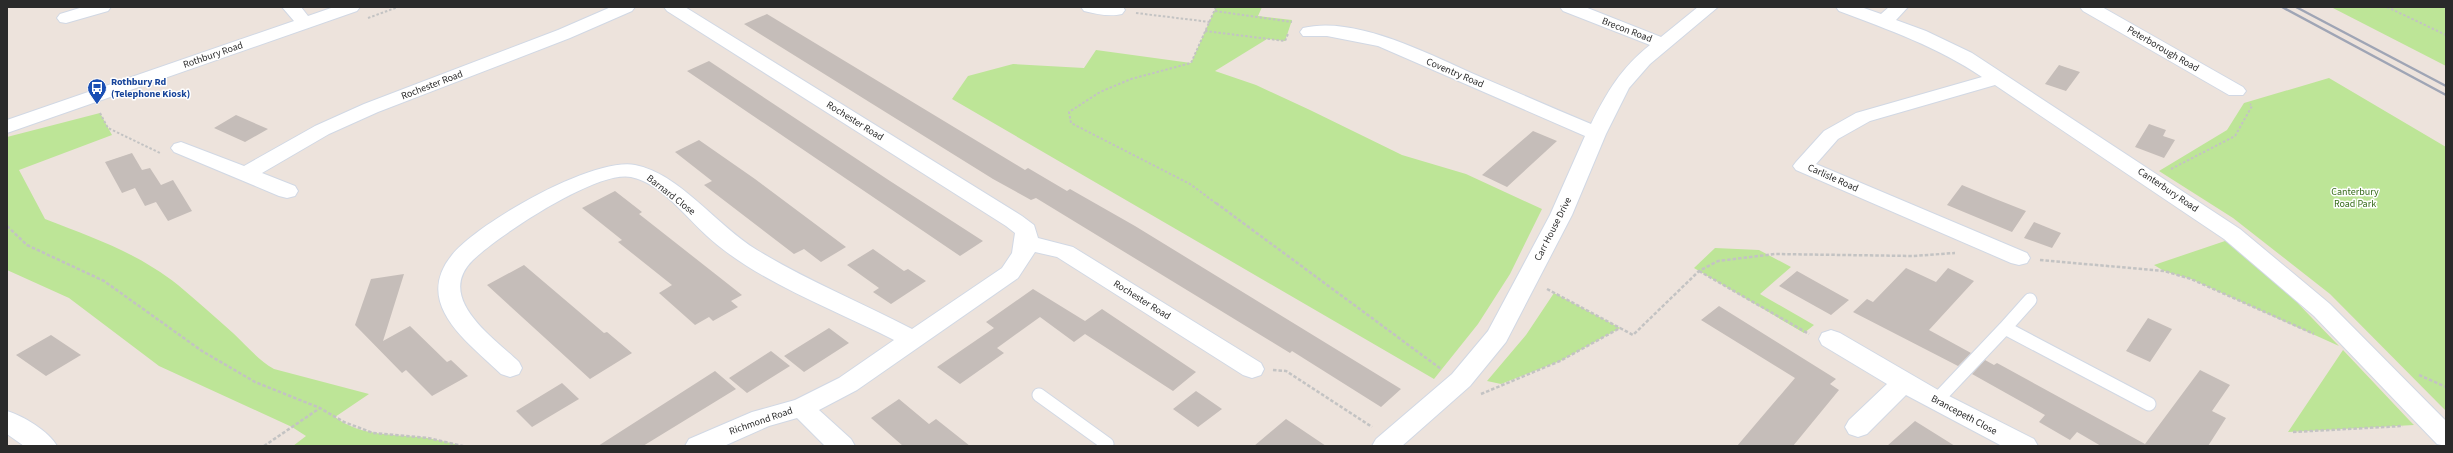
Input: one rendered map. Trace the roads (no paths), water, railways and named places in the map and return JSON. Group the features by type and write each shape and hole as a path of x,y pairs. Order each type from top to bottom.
{"street":[{"path":"66,18 102,7"},
{"path":"291,7 305,23"},
{"name":"Rothbury Road","path":"7,127 351,7"},
{"name":"Rochester Road","path":"245,174 322,130 371,108 564,34 626,7"},
{"name":"Rochester Road","path":"673,7 1014,221 1026,230 1028,242 1066,252 1252,369"},
{"path":"1090,7 1114,14"},
{"name":"Brecon Road","path":"1569,7 1663,44"},
{"name":"Carr House Drive","path":"1389,443 1461,380 1497,336 1561,215 1596,134 1620,86 1643,60 1709,7"},
{"name":"Canterbury Road","path":"1845,7 1892,14 1966,57 2232,234 2322,310 2440,430"},
{"name":"Peterborough Road","path":"2090,7 2236,91"},
{"name":"Coventry Road","path":"1309,32 1327,31 1382,41 1596,134"},
{"name":"Carlisle Road","path":"1998,78 1863,117 1831,135 1803,166 2019,258"},
{"path":"180,148 287,191"},
{"name":"Barnard Close","path":"510,368 458,316 448,290 457,262 491,233 576,184 620,170 646,174 673,194 727,241 778,271 912,339"},
{"path":"842,446 811,418 803,407 848,384 1010,272 1024,256 1028,242"},
{"name":"Brancepeth Close","path":"1830,339 1936,401 2025,446"},
{"path":"1858,427 1904,382"},
{"name":"Richmond Road","path":"698,446 761,419 803,407"},
{"path":"7,421 44,446"}],"lane":[{"path":"1936,401 2030,300"},
{"path":"2005,328 2149,404"},
{"path":"1039,395 1107,444 1104,446"}],"railway":[{"path":"2282,7 2446,95"},
{"path":"2296,7 2446,86"}],"place":[{"name":"Rothbury Rd (Telephone Kiosk)","path":"97,105"}],"park label":[{"name":"Canterbury Road Park","path":"2355,198"}]}
